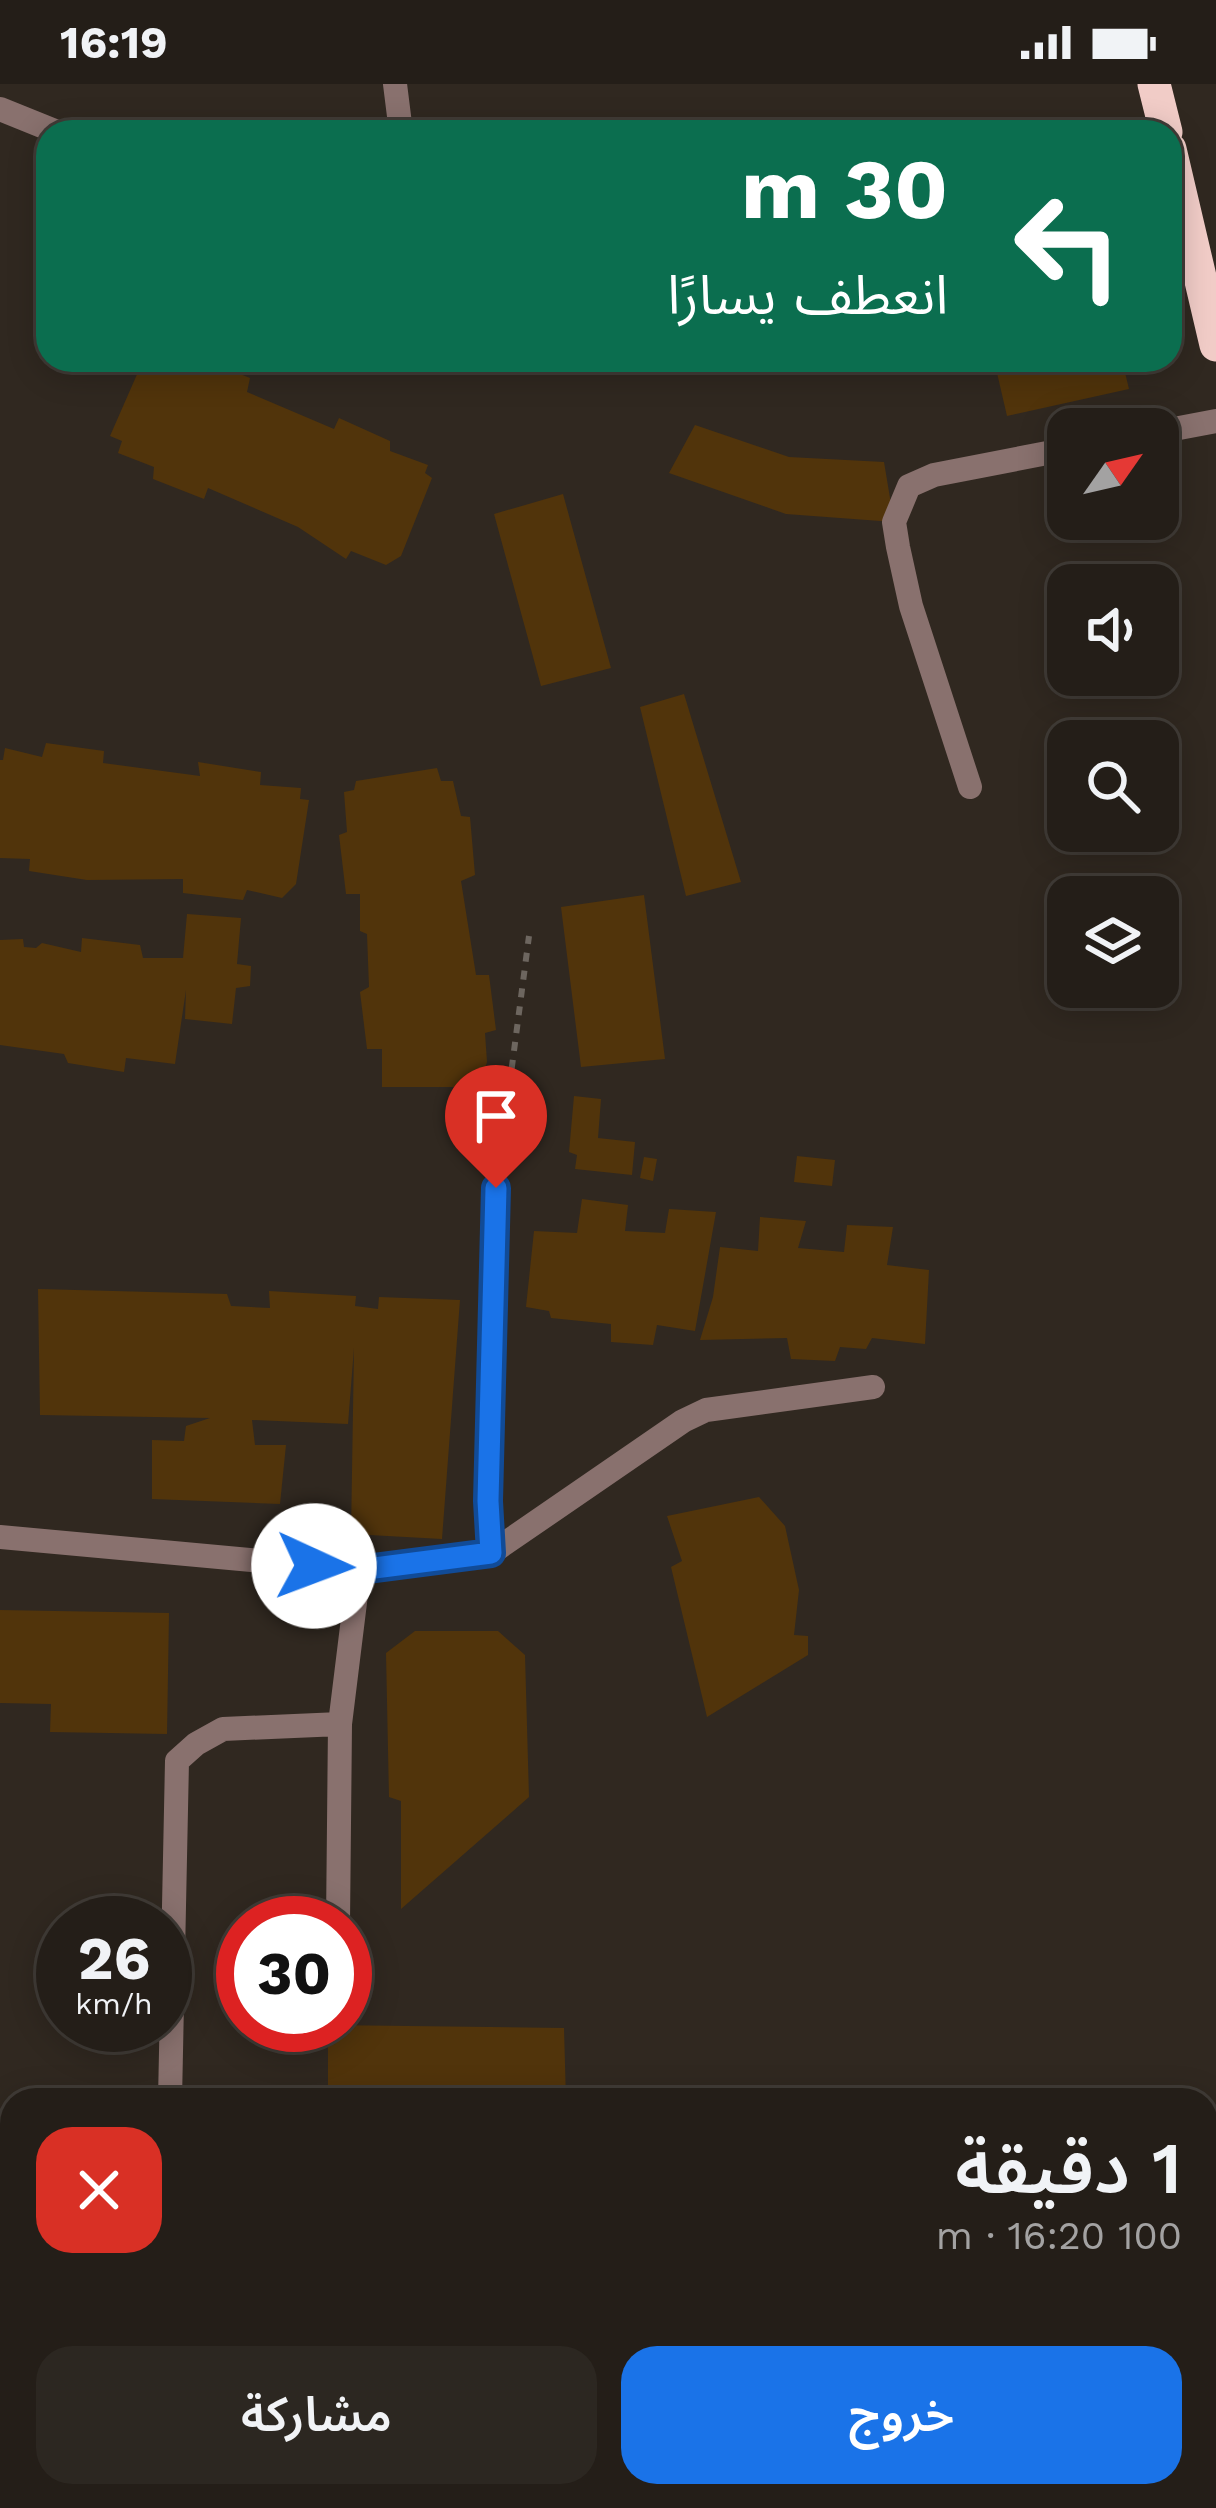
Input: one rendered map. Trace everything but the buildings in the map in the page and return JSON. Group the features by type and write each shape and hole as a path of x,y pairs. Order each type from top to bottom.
{"highway":[{"path":"1154,84 1163,120"},
{"path":"1182,200 1216,344"}],"street":[{"path":"395,84 400,120"},
{"path":"0,109 36,124"},
{"path":"1179,428 1216,421"},
{"path":"970,788 911,606 894,522 909,486 934,475 1047,453"},
{"path":"491,1553 488,1501 496,1188"},
{"path":"0,1538 359,1570 491,1553 706,1409 873,1387"},
{"path":"338,1896 340,1724 359,1570"},
{"path":"170,2088 177,1761 196,1744 224,1730 340,1724"}],"path":[{"path":"496,1188 529,936"}],"route":[{"path":"314,1566 359,1570 491,1553 488,1501 496,1188"}]}
